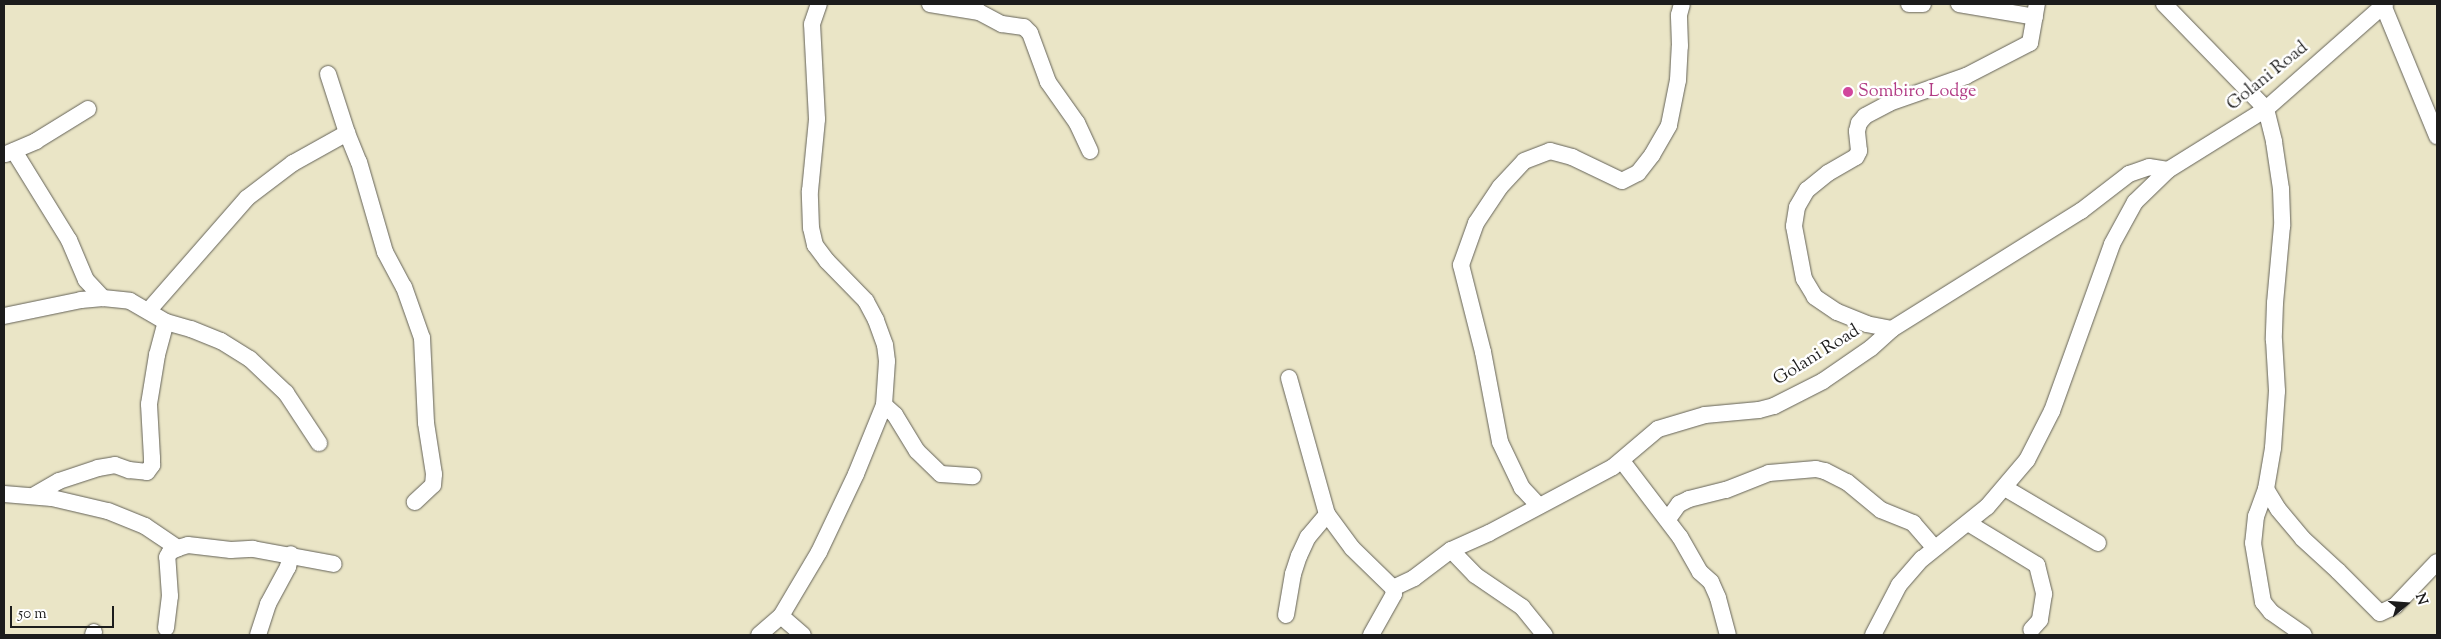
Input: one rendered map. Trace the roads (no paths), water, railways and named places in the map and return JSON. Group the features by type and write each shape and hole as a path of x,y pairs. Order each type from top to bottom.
{"street":[{"path":"759,635 771,627 781,616 832,527 864,456 884,404 887,361 885,345 876,320 866,301 827,261 815,245 811,228 810,191 817,119 812,24 804,4"},
{"path":"812,24 819,4"},
{"path":"930,4 979,12 1002,24 1024,27 1030,33 1048,82 1077,123 1090,151"},
{"path":"1539,506 1522,488 1500,442 1483,352 1461,265 1476,223 1500,187 1524,161 1550,151 1572,157 1622,181 1638,173 1652,155 1669,125 1678,80 1679,15 1682,4"},
{"path":"1909,4 1923,4"},
{"path":"1892,329 1867,324 1837,312 1815,297 1804,279 1794,226 1797,207 1807,190 1828,172 1856,157 1859,151 1857,130 1859,123 1865,116 1889,103 1966,76 2022,50 2030,44 2036,11 1959,4"},
{"path":"2164,4 2266,109 2274,142 2282,226 2275,303 2274,340 2277,391 2274,439 2266,489 2256,516 2253,543 2263,602 2271,612 2304,635"},
{"path":"2384,5 2437,136"},
{"name":"Golani Road","path":"1873,635 1899,585 1922,559 1987,508 2027,460 2052,412 2112,244 2135,202 2168,170 2266,109 2384,5"},
{"path":"328,74 347,133 359,162 385,252 404,287 422,338 426,423 434,474 433,485 415,502"},
{"path":"88,109 9,153 69,240 86,280 103,298"},
{"path":"149,310 247,198 293,163 347,133"},
{"name":"Golani Road","path":"1393,588 1414,578 1451,550 1539,506 1622,461 1658,429 1705,415 1759,410 1774,406 1844,368 1892,329 2081,211 2129,174 2149,167 2168,170"},
{"path":"4,316 81,300 103,298 130,301 149,310 166,322 191,329 221,341 259,365 286,393 319,443"},
{"path":"33,496 59,480 98,468 115,465 129,470 147,472 152,466 149,404 157,355 166,322"},
{"path":"1289,378 1310,463 1326,514 1352,548 1393,588 1394,594 1371,635"},
{"path":"884,404 895,415 917,451 941,474 974,476"},
{"path":"1622,461 1668,519 1691,553 1700,572 1711,582 1718,598 1728,635"},
{"path":"1668,519 1680,504 1689,499 1726,490 1768,473 1816,469 1825,470 1847,482 1881,510 1913,523 1935,548"},
{"path":"2005,488 2098,542"},
{"path":"2266,489 2278,509 2302,538 2338,570 2380,613 2395,606 2437,562"},
{"path":"4,494 72,502 118,515 150,529 178,548"},
{"path":"1286,615 1293,574 1299,556 1308,537 1326,514"},
{"path":"1968,523 2037,565 2044,594 2040,620 2030,630"},
{"path":"166,628 170,596 167,557 170,552 178,548 188,545 231,550 253,549 291,554 334,564"},
{"path":"1451,550 1474,575 1522,607 1545,635"},
{"path":"258,635 268,604 288,567 291,554"},
{"path":"781,616 803,635"}],"place":[{"name":"Sombiro Lodge","path":"1848,92"}]}
